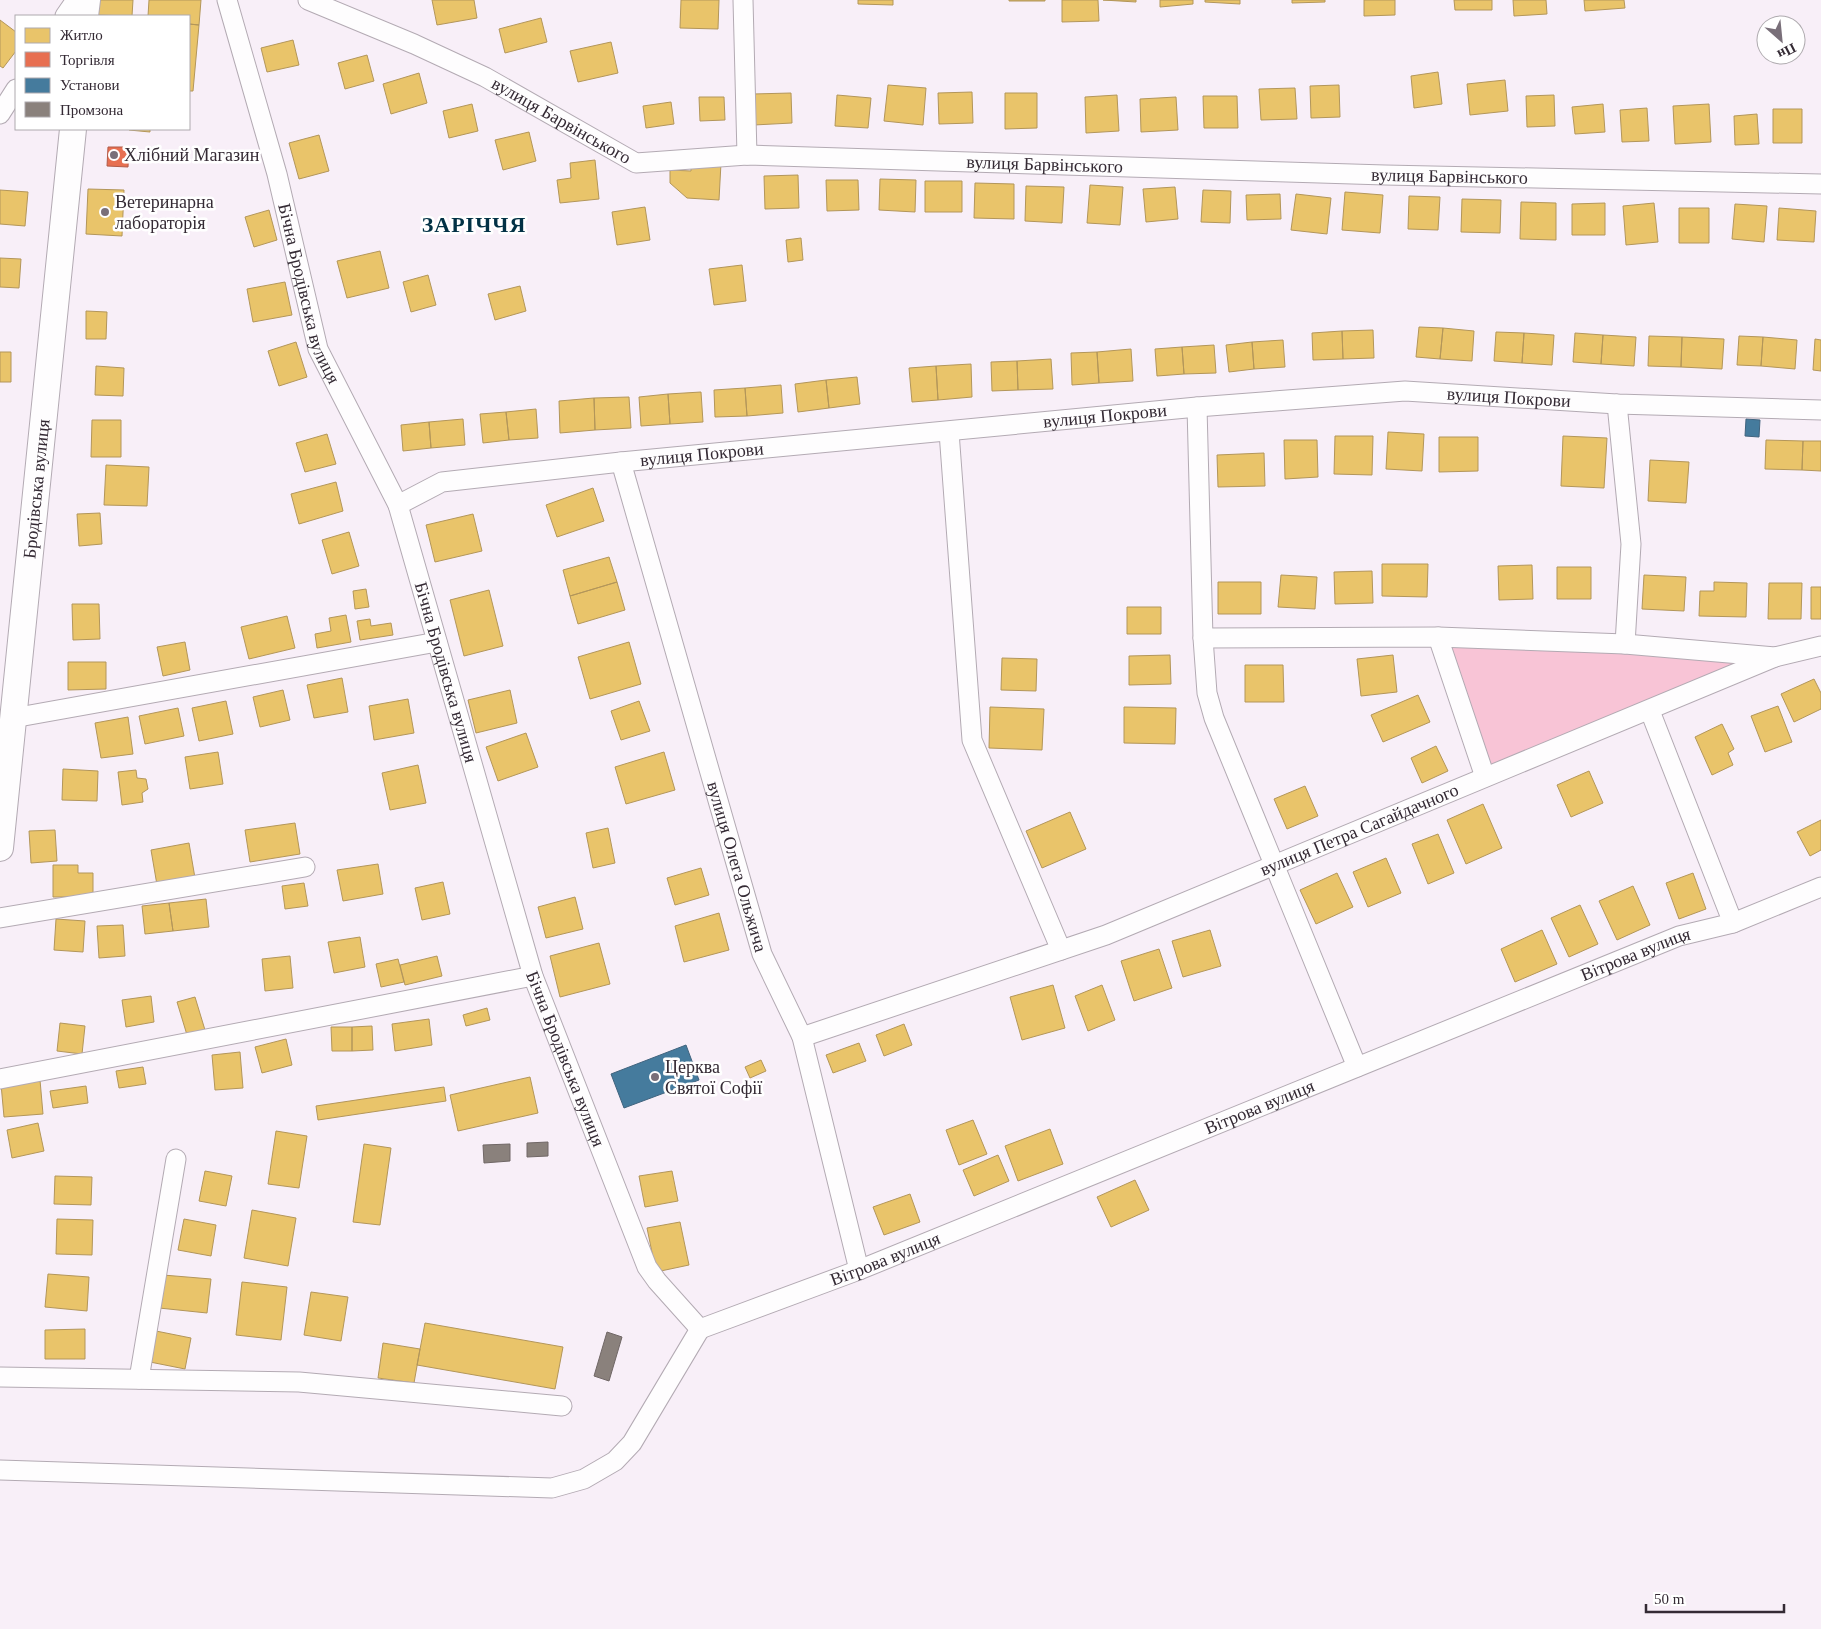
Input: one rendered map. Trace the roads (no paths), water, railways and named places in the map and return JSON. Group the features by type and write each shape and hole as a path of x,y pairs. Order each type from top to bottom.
{"street":[{"path":"66,15 76,0"},
{"path":"85,15 86,0"},
{"name":"Бічна Бродівська вулиця","path":"228,0 277,174 318,349 398,505 533,976 648,1266 657,1281 700,1329"},
{"name":"вулиця Барвінського","path":"308,0 414,44 485,77 636,163 747,155 1375,174 1821,184"},
{"path":"743,0 747,155"},
{"path":"0,114 15,91"},
{"name":"Бродівська вулиця","path":"0,848 73,130"},
{"name":"вулиця Покрови","path":"398,505 442,482 621,462 949,432 1197,406 1405,391 1617,404 1821,410"},
{"path":"1617,404 1631,544 1625,644"},
{"path":"1197,406 1203,638 1207,694 1214,718 1357,1067"},
{"path":"949,432 972,740 1061,950"},
{"name":"вулиця Олега Ольжича","path":"621,462 762,954 802,1037 859,1270"},
{"path":"1203,638 1438,637 1625,644 1775,657 1821,646"},
{"path":"1438,637 1485,778"},
{"path":"13,718 437,642"},
{"name":"вулиця Петра Сагайдачного","path":"802,1037 939,993 1106,935 1650,711 1775,657"},
{"path":"1650,711 1733,923"},
{"path":"0,918 305,867"},
{"name":"Вітрова вулиця","path":"700,1329 859,1270 1679,936 1733,923 1821,887"},
{"path":"0,1079 533,976"},
{"path":"139,1379 176,1159"},
{"path":"0,1470 552,1488 584,1479 615,1461 632,1443 700,1329"},
{"path":"0,1377 299,1382 562,1406"}],"place":[{"name":"Хлібний Магазин","path":"114,155"},
{"name":"Ветеринарна лабораторія","path":"105,212"},
{"name":"Церква Святої Софії","path":"655,1077"}],"district":[{"name":"ЗАРІЧЧЯ","path":"474,224"}]}
